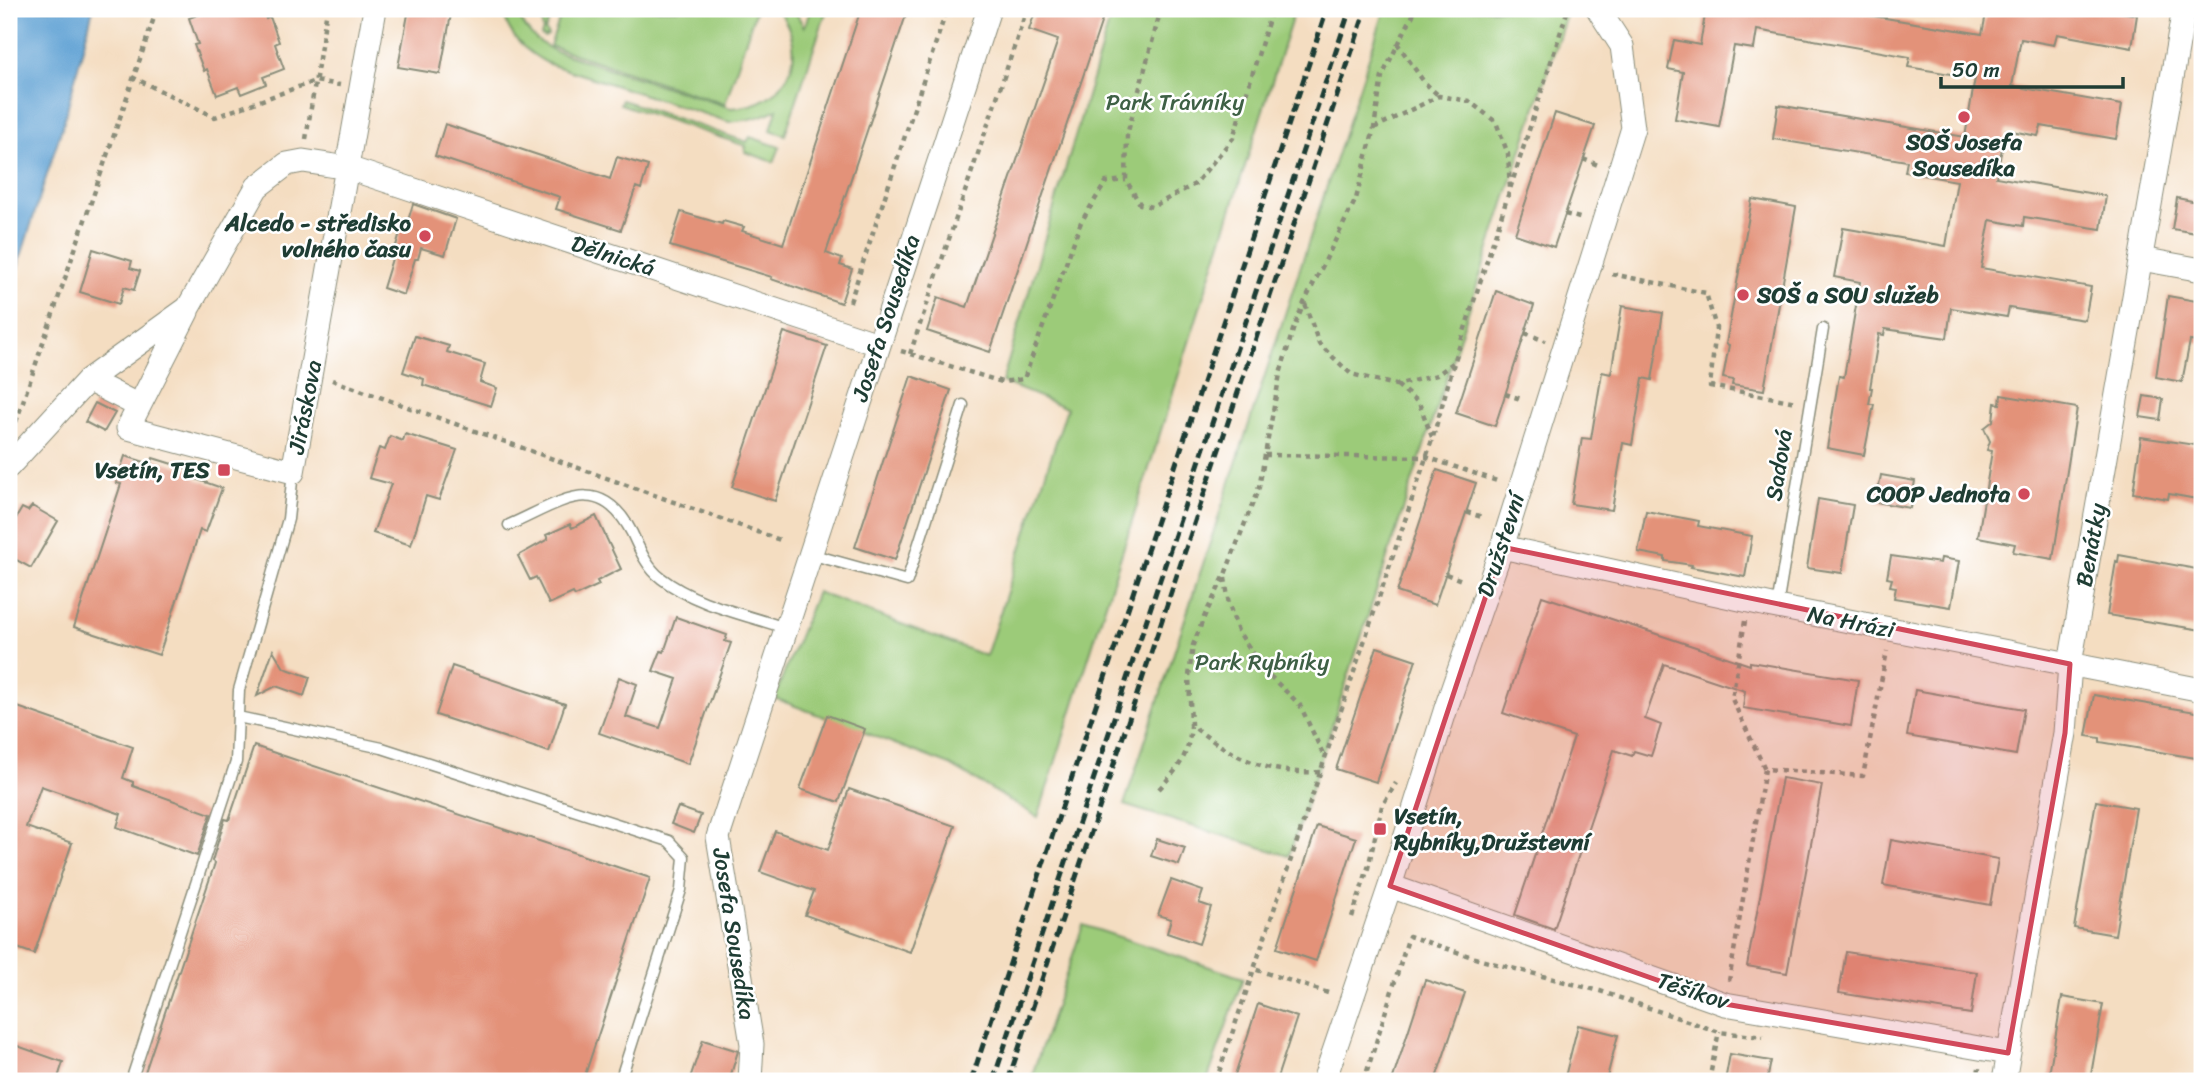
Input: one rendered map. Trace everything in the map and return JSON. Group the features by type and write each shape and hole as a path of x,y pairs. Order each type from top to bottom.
{"street":[{"name":"Jiráskova","path":"303,161 286,164 257,187 188,309 128,428 293,472 375,9"},
{"name":"Josefa Sousedíka","path":"750,1081 752,1044 718,837 989,9"},
{"name":"Družstevní","path":"1324,1081 1390,886 1447,705 1502,547 1633,128 1622,46 1598,9"},
{"name":"Benátky","path":"2004,1081 2065,733 2070,664 2184,9"},
{"path":"303,161 348,168"},
{"name":"Dělnická","path":"348,168 878,344"},
{"path":"2141,259 2202,270"},
{"name":"Jiráskova","path":"9,466 88,380 188,309"},
{"path":"88,380 139,406"},
{"name":"Na Hrázi","path":"1502,547 1777,607 2202,690"},
{"name":"Těšíkov","path":"1390,886 1725,1004 2008,1053"}],"lane":[{"name":"Sadová","path":"1777,607 1823,329"},
{"path":"810,554 907,581 963,405"},
{"path":"131,1081 236,762 239,690 288,519 293,472"},
{"path":"509,525 575,496 595,496 609,502 630,529 657,576 686,594 785,628"},
{"path":"238,718 382,748 669,841 684,856 681,890 620,1081"}],"path":[{"path":"13,431 157,9"},
{"path":"303,161 327,9"},
{"path":"850,302 947,9"},
{"path":"909,354 1027,9"},
{"path":"1161,9 1127,135 1126,180 1140,204 1152,207 1195,184 1233,138 1272,9"},
{"path":"1159,789 1176,770 1189,749 1189,676 1193,645 1259,487 1280,374 1304,303 1356,199 1374,128 1382,76 1416,9"},
{"path":"1216,1081 1433,437 1454,363 1568,9"},
{"path":"1397,43 1424,82 1439,96 1469,101 1496,122 1508,154 1510,194"},
{"path":"132,77 215,117 315,81 361,88"},
{"path":"1374,128 1439,96"},
{"path":"1583,159 1605,168"},
{"path":"878,344 1002,382 1024,379 1081,222 1106,182 1126,180"},
{"path":"1565,214 1587,220"},
{"path":"1589,269 1706,293 1716,328 1710,386 1810,405"},
{"path":"1304,303 1320,344 1335,361 1350,374 1396,385 1419,403 1433,437"},
{"path":"1541,353 1550,329"},
{"path":"1525,333 1545,341"},
{"path":"1396,385 1437,374 1454,363"},
{"path":"312,373 783,541"},
{"path":"1521,412 1529,388"},
{"path":"1505,394 1525,400"},
{"path":"1265,455 1426,457 1497,481"},
{"path":"1494,492 1501,470"},
{"path":"1481,531 1488,510"},
{"path":"1466,512 1485,518"},
{"path":"1460,594 1468,568"},
{"path":"1446,574 1464,581"},
{"path":"1224,576 1229,605 1238,631 1265,671 1300,705 1325,756"},
{"path":"1709,1081 1766,769 1732,699 1749,601"},
{"path":"1766,769 1863,776 1892,629"},
{"path":"1191,725 1212,741 1250,761 1293,774 1320,772"},
{"path":"1349,928 1368,868 1382,806 1398,780"},
{"path":"1364,1081 1409,936 1481,960 1600,991 1719,1032 1773,1038"},
{"path":"1254,969 1328,993"},
{"path":"1324,1006 1331,984"},
{"path":"1965,1066 1979,1068 1977,1081"}],"highlighted area":[{"path":"1502,547 2070,664 2065,733 2008,1053 1725,1004 1390,886"}],"green space":[{"path":"503,9 517,9 531,34 555,51 731,108 751,105 767,98 780,87 788,74 793,59 793,43 788,26 777,9 794,9 804,27 811,9 827,9 785,135 771,130 777,109 754,118 729,122 549,64 533,54 513,35"},
{"path":"539,9 554,9 545,30 548,35 544,37 541,35 543,30"},
{"path":"563,9 756,9 725,104 550,46"},
{"name":"Park Trávníky","path":"1113,9 1295,9 1038,817 950,765 774,698 817,592 986,656 1067,408 1002,382"},
{"name":"Park Rybníky","path":"1385,9 1568,9 1289,856 1124,805"},
{"path":"622,100 747,142 750,137 780,147 774,162 745,152 746,146 620,104"},
{"path":"1083,925 1243,978 1207,1081 1030,1081"}],"water":[{"path":"9,9 93,9 64,121 9,294"}],"building":[{"path":"214,9 262,9 266,19 270,17 279,42 275,44 284,69 263,77 266,84 241,94 238,87 217,95 194,45 198,44 189,18"},
{"path":"409,9 452,9 440,74 398,67"},
{"path":"861,9 908,9 826,253 842,259 840,265 852,269 841,303 771,279 772,277 670,246 681,212 722,224 723,221 744,227 742,231 783,244"},
{"path":"1036,9 1078,9 1103,17 990,352 927,331 938,297 967,307 1058,40 1029,30"},
{"path":"1706,9 1831,9 1982,34 1987,9 2104,9 2137,15 2132,48 2057,34 2054,45 2021,39 2012,86 2122,105 2116,139 2041,126 2038,136 2006,130 1996,177 2106,196 2101,229 2024,217 2023,226 1990,220 1981,268 2091,287 2085,320 2009,308 2007,317 1951,308 1947,338 1885,329 1884,335 1879,334 1870,388 1869,404 1874,404 1864,455 1827,448 1839,376 1844,377 1860,282 1834,277 1843,228 1946,246 1957,181 1905,172 1907,161 1773,139 1778,105 1965,137 1975,78 1908,67 1910,57 1757,30 1754,49 1734,46 1719,127 1675,119 1683,72 1668,69 1674,40 1700,45"},
{"path":"1555,113 1595,126 1554,247 1515,234"},
{"path":"445,124 610,179 617,157 648,166 641,189 636,187 621,230 556,209 560,197 435,156"},
{"path":"2177,198 2202,203 2202,234 2172,229"},
{"name":"SOŠ a SOU služeb","path":"1752,199 1796,207 1764,390 1732,385 1733,380 1723,378 1729,345 1726,344"},
{"name":"Alcedo - středisko volného času","path":"413,204 456,219 445,255 421,248 404,295 383,288 403,223 407,224"},
{"path":"93,249 132,261 130,268 140,271 134,290 124,287 119,304 80,292"},
{"path":"1496,291 1534,305 1495,426 1456,413"},
{"path":"2168,296 2202,302 2202,343 2190,341 2182,382 2156,377"},
{"path":"1622,306 1663,313 1652,380 1643,378 1632,445 1623,443 1612,510 1571,504 1582,438 1591,439 1602,372 1611,374"},
{"path":"784,332 827,346 775,501 732,487"},
{"path":"415,336 449,346 447,352 485,364 480,382 497,388 491,406 423,385 424,379 403,372"},
{"path":"911,376 951,390 895,560 855,547"},
{"name":"COOP Jednota","path":"2001,395 2077,408 2053,559 2013,552 2015,544 1978,537 1992,451 1987,450 1990,441 1984,428 1993,421 1995,403 2000,404"},
{"path":"2144,396 2163,399 2160,420 2140,417"},
{"path":"95,403 115,413 104,432 85,422"},
{"path":"405,434 457,450 439,500 426,496 411,545 373,533 391,484 369,478 379,448 385,450 390,436 403,441"},
{"path":"2141,437 2202,446 2202,500 2169,494 2168,499 2133,493"},
{"path":"125,456 151,464 153,458 198,472 196,479 222,488 206,532 200,530 159,655 74,627 121,484 116,483"},
{"path":"1437,470 1476,483 1435,605 1397,592"},
{"path":"1881,475 1915,481 1910,508 1876,502"},
{"path":"1818,499 1853,505 1842,573 1807,568"},
{"path":"32,506 58,521 31,568 9,556 9,530 22,508 28,511"},
{"path":"1646,511 1699,521 1698,526 1752,536 1745,577 1665,561 1665,557 1638,552"},
{"path":"596,516 621,569 597,581 599,585 549,604 536,577 530,580 518,556 548,539 546,535 570,524 572,528"},
{"path":"2119,555 2202,570 2202,630 2107,615"},
{"path":"1891,556 1940,563 1941,558 1959,561 1951,607 1894,598 1896,587 1890,586 1892,579 1887,578"},
{"path":"1542,596 1750,665 1750,662 1858,680 1851,726 1743,708 1745,691 1664,664 1645,719 1661,725 1651,756 1634,751 1632,756 1614,750 1554,929 1515,915 1574,737 1503,713"},
{"path":"676,617 727,635 725,641 731,643 688,764 599,733 619,677 637,684 626,717 660,728 677,679 653,671 661,651 664,652"},
{"path":"1377,647 1416,660 1376,782 1336,769"},
{"path":"273,650 284,668 310,677 304,696 276,686 257,696"},
{"path":"452,666 565,704 549,752 436,715"},
{"path":"1915,690 2024,709 2016,755 1907,736"},
{"path":"2094,695 2202,713 2202,759 2100,742 2100,738 2086,736"},
{"path":"9,704 133,747 123,778 133,782 133,786 211,814 197,856 117,827 121,814 41,786 26,827 72,843 34,954 9,945"},
{"path":"827,715 865,729 839,802 800,789"},
{"path":"254,746 650,878 583,1081 142,1081 215,863 212,861 225,819 229,820"},
{"path":"1782,778 1822,785 1787,973 1747,966"},
{"path":"849,789 955,826 910,952 805,915 814,891 760,872 775,831 828,850"},
{"path":"2096,801 2136,808 2115,935 2074,928"},
{"path":"678,807 701,815 694,833 671,824"},
{"path":"1317,826 1356,838 1316,961 1277,948"},
{"path":"1157,839 1185,848 1179,865 1151,856"},
{"path":"1891,840 1998,859 1990,905 1883,885"},
{"path":"1171,880 1203,891 1199,903 1211,907 1199,944 1167,933 1171,919 1158,915"},
{"path":"1846,952 1977,972 1971,1014 1839,993"},
{"path":"1425,980 1465,993 1435,1081 1392,1081"},
{"path":"2062,997 2103,1004 2090,1081 2048,1081"},
{"path":"1258,1004 1297,1017 1276,1081 1233,1081"},
{"path":"1578,1025 1618,1035 1606,1081 1564,1081"},
{"path":"703,1040 738,1051 729,1081 689,1081"},
{"path":"9,1043 63,1062 57,1081 9,1081"},
{"path":"1730,1054 1771,1061 1767,1081 1725,1081"}],"railway":[{"path":"971,1081 1327,9"},
{"path":"993,1081 1350,9"},
{"path":"1008,1081 1366,9"}],"place":[{"name":"SOŠ Josefa Sousedíka","path":"1964,117"},
{"name":"Alcedo - středisko volného času","path":"425,236"},
{"name":"SOŠ a SOU služeb","path":"1743,295"},
{"name":"Vsetín, TES","path":"224,470"},
{"name":"COOP Jednota","path":"2024,494"},
{"name":"Vsetín, Rybníky,Družstevní","path":"1380,829"}]}
